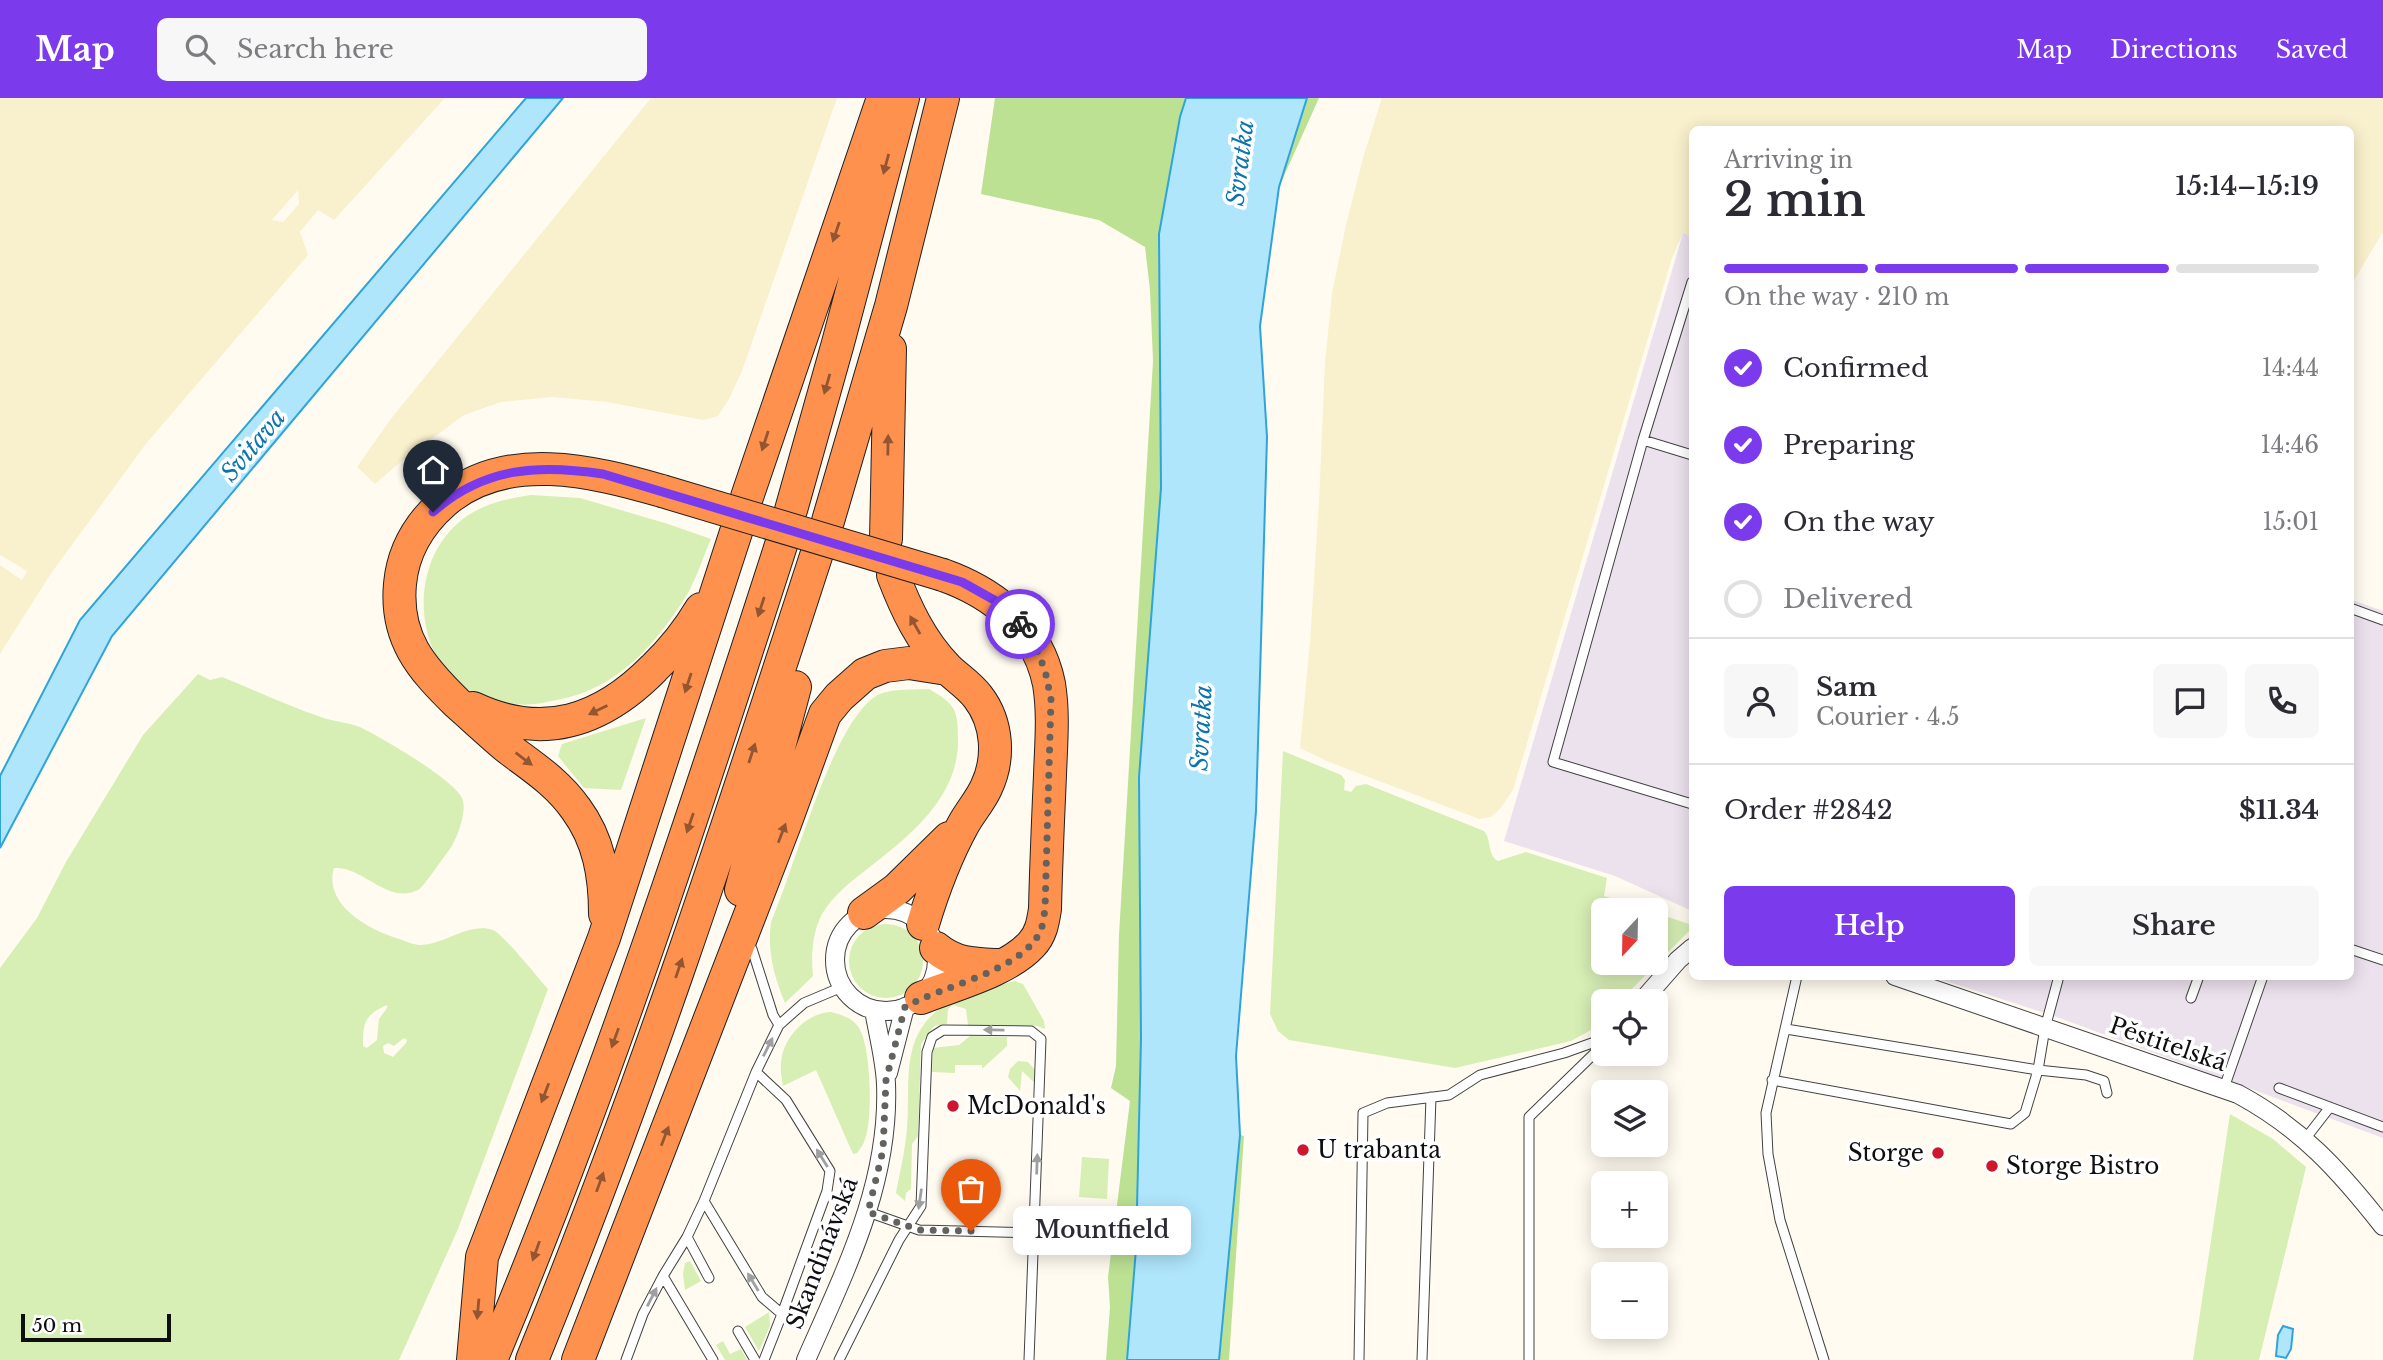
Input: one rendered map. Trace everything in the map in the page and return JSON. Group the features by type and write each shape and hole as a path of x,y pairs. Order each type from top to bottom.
{"highway":[{"path":"747,497 883,98"},
{"path":"791,510 903,98"},
{"path":"828,521 891,306 943,98"},
{"path":"886,539 891,306"},
{"path":"604,938 605,893 602,867 587,825 552,782 437,685 419,663 401,619 399,596 404,560 419,529 450,497 471,485 521,470 576,470 603,474 943,575 981,591 1009,611 1034,643 1049,683 1052,712 1045,909 1041,929 1031,945 1003,965 913,1002"},
{"path":"454,699 492,716 535,725 567,722 612,703 650,673 685,635 713,588 734,538 604,938 482,1257 473,1360"},
{"path":"491,1360 528,1270 645,959 782,542"},
{"path":"532,1360 563,1284 678,970 824,555 736,908 721,988"},
{"path":"892,575 922,636 947,668 979,698 995,735 996,756 987,787 963,825 934,890 930,936 949,958 962,963 1003,965"},
{"path":"578,1360 603,1301 825,714 839,697 865,674 885,666 908,663 947,668"},
{"path":"864,913 897,889 963,825"}],"street":[{"path":"876,909 902,911 914,916 930,936 937,961 935,975 929,987 913,1002 895,1010 874,1010 851,998 842,987 835,967 836,945 851,921 864,913 876,909"},
{"path":"1653,989 1689,951"},
{"name":"Pěstitelská","path":"1907,980 2224,1088 2274,1114 2306,1139 2354,1188 2383,1226"},
{"name":"Skandinávská","path":"886,1080 913,1002"},
{"name":"Skandinávská","path":"806,1360 868,1212 883,1150 886,1080 874,1010"}],"lane":[{"path":"1689,292 1643,440 1553,762 1689,803"},
{"path":"1643,440 1689,455"},
{"path":"2354,609 2383,620"},
{"path":"752,949 773,1015 779,1025"},
{"path":"2354,950 2383,960"},
{"path":"1796,980 1766,1113 1768,1154 1780,1220 1824,1360"},
{"path":"1772,1080 2011,1124 2025,1113 2038,1070 2045,1028 2058,980"},
{"path":"2191,999 2198,980"},
{"path":"2224,1088 2262,980"},
{"path":"626,1360 643,1314 704,1202 756,1072 779,1025 804,1003 842,987"},
{"path":"1786,1029 2038,1070 2086,1075 2104,1081 2107,1093"},
{"path":"839,1360 907,1227 921,1206 927,1052 932,1037 943,1030 1031,1031 1041,1039 1029,1360"},
{"path":"1359,1360 1363,1113 1387,1103 1448,1095 1480,1075 1591,1043"},
{"path":"1529,1360 1529,1117 1591,1057"},
{"path":"756,1072 786,1100 830,1171 827,1191 764,1360"},
{"path":"2279,1088 2383,1127"},
{"path":"1422,1360 1431,1097"},
{"path":"2306,1139 2330,1107"},
{"path":"704,1202 762,1297 782,1314"},
{"path":"868,1212 919,1230 1035,1233"},
{"path":"687,1237 709,1278"},
{"path":"663,1276 713,1360"},
{"path":"738,1331 755,1360"}],"shaded area":[{"path":"0,98 445,98 334,220 318,210 300,232 308,255 145,445 50,575 0,654 0,565 22,580 27,571 0,555","holes":["298,190 299,204 283,222 272,220"]},
{"path":"651,98 837,98 742,371 718,416 703,420 607,402 553,397 501,402 464,415 375,484 357,467 390,420"},
{"path":"1382,98 2383,98 2383,232 2354,280 2354,126 1689,126 1689,235 1683,233 1672,258 1513,790 1491,817 1479,819 1329,762 1300,748 1310,642 1325,362 1332,293 1363,158"},
{"path":"1683,233 1689,235 1689,910 1615,876 1504,841"},
{"path":"2354,600 2383,611 2383,1138 2057,1017 1942,980 2354,980"}],"green space":[{"path":"995,98 1186,98 1180,117 1159,234 1161,488 1139,777 1141,1039 1136,1249 1127,1360 1106,1360 1110,1307 1108,1277 1130,1101 1111,1088 1116,1066 1119,935 1153,361 1150,290 1145,247 1099,220 981,194"},
{"path":"1307,98 1319,98 1279,187"},
{"path":"531,495 580,498 711,539 688,593 663,629 634,661 599,686 579,694 522,705 480,696 465,690 453,680 439,662 430,640 424,595 436,550 449,532 467,516 483,507"},
{"path":"198,674 210,680 222,677 308,713 357,726 432,770 456,790 462,798 463,811 457,835 424,885 418,890 396,893 355,873 334,868 332,881 335,893 351,914 362,922 387,935 418,945 438,942 475,929 493,930 548,989 458,1229 399,1360 0,1360 0,968 37,918 66,862 143,735","holes":["387,1005 379,1019 377,1040 367,1048 363,1046 366,1021 374,1012","404,1038 406,1043 393,1057 384,1053 383,1046 388,1043 394,1046"]},
{"path":"929,689 945,699 956,714 958,739 951,778 942,796 917,827 832,900 822,914 814,937 813,976 785,1003 772,963 771,922 830,766 844,736 860,712 876,696 895,691"},
{"path":"646,718 621,790 584,788 558,756 562,744"},
{"path":"1283,751 1341,775 1345,780 1344,790 1351,792 1356,786 1366,784 1484,831 1492,855 1498,861 1526,852 1607,878 1604,896 1610,898 1591,898 1591,975 1646,975 1632,989 1591,989 1591,1030 1571,1041 1455,1068 1289,1040 1278,1031 1270,1014"},
{"path":"1668,917 1689,924 1689,931 1668,952"},
{"path":"879,924 893,924 907,930 917,940 923,961 921,975 907,992 893,998 879,998 865,992 855,982 849,968 849,954 855,940 865,930"},
{"path":"1015,981 1023,984 1044,1021 1045,1029 1037,1026 968,1025 966,1009 953,1005 948,1009 947,1024 934,1026 921,1044 918,1136 912,1144 911,1189 906,1193 905,1201 896,1193 907,1129 910,1059 921,1029 932,1015 948,1003"},
{"path":"831,1012 847,1017 857,1025 866,1050 870,1083 868,1129 863,1145 853,1154 816,1070 783,1086 782,1054 791,1036 804,1022 822,1013"},
{"path":"970,1036 1007,1037 1007,1046 982,1069 982,1065 955,1065 955,1073 932,1072 933,1048 959,1045"},
{"path":"1018,1061 1028,1062 1035,1070 1036,1084 1022,1071 1020,1091 1008,1077 1010,1069"},
{"path":"2230,1114 2273,1139 2306,1167 2259,1360 2193,1360"},
{"path":"1240,1135 1244,1136 1229,1360 1219,1360"},
{"path":"1082,1157 1109,1159 1107,1199 1079,1197"},
{"path":"690,1261 701,1281 685,1290 683,1274 685,1263"},
{"path":"769,1312 770,1326 759,1351 745,1327"},
{"path":"723,1341 730,1354 741,1349 747,1360 725,1360 716,1345"}],"water":[{"name":"Svitava","path":"526,98 563,98 112,636 0,848 0,776 80,620"},
{"name":"Svratka","path":"1186,98 1307,98 1279,187 1260,326 1267,437 1256,811 1236,1056 1240,1135 1219,1360 1127,1360 1136,1249 1141,1039 1139,777 1161,488 1159,234 1180,117"},
{"path":"2283,1326 2293,1329 2291,1349 2286,1358 2276,1356 2278,1335"}],"way so far":[{"path":"971,1231 919,1230 868,1212 883,1150 886,1080 905,1007 920,998 1003,965 1031,945 1041,929 1045,909 1052,712 1045,670 1034,643 1020,624"}],"place":[{"name":"McDonald's","path":"953,1106"},
{"name":"U trabanta","path":"1303,1150"},
{"name":"Storge","path":"1938,1153"},
{"name":"Storge Bistro","path":"1992,1166"},
{"name":"Mountfield","path":"971,1231"}],"route":[{"path":"433,512 450,497 471,485 521,470 576,470 603,474 943,575 981,591 1009,611 1020,624"}]}
